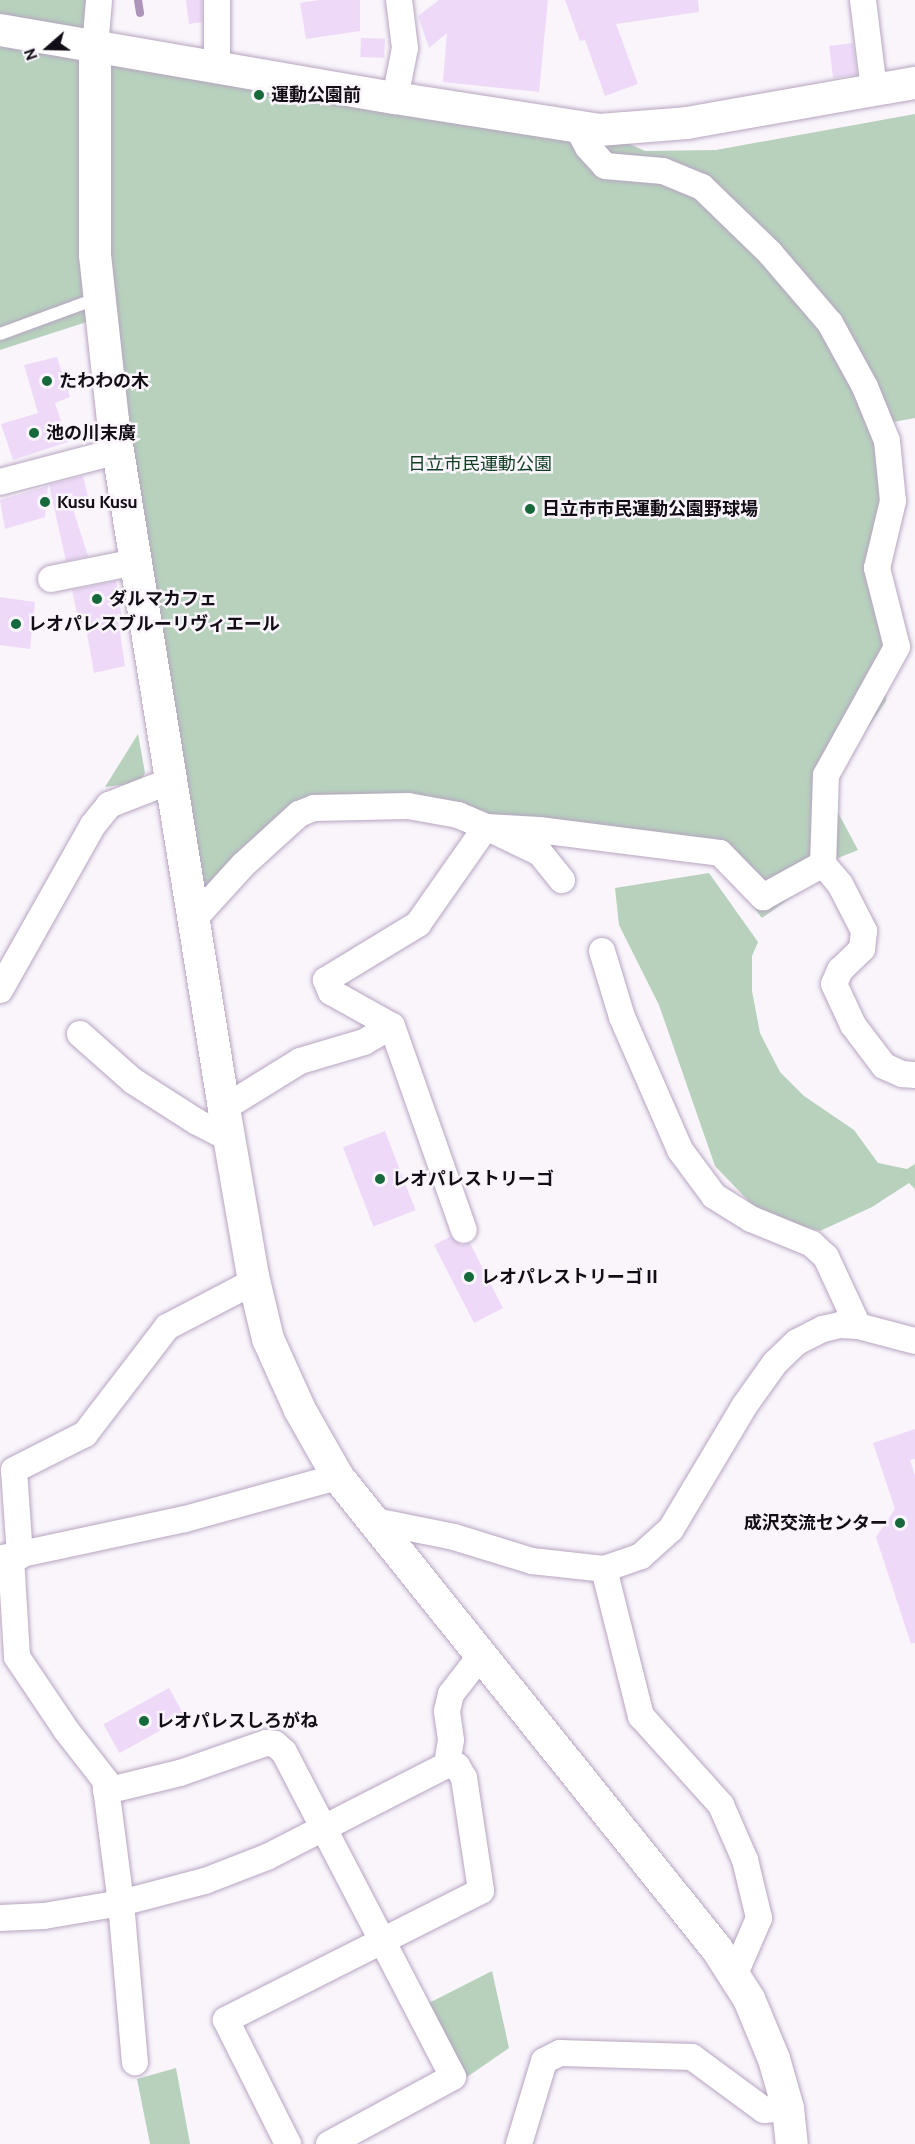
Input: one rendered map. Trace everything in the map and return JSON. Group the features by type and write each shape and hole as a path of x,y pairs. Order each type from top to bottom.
{"street":[{"path":"99,0 94,48 94,216 98,298 118,451 170,781 226,1123 268,1339 300,1410 338,1477 370,1520 483,1654 717,1949 749,1999 774,2059 788,2108 792,2144"},
{"path":"217,0 217,67"},
{"path":"863,0 874,89"},
{"path":"395,98 405,48 403,2"},
{"path":"0,30 94,48 599,130 658,127 915,83"},
{"path":"577,128 588,147 605,166 663,171 702,187 770,253 830,322 865,387 887,441 893,501 877,568 897,647 826,775 823,864 840,884 864,931 862,949 840,970 834,984 853,1025 885,1066 902,1074 915,1075"},
{"path":"0,482 118,451"},
{"path":"51,579 135,562"},
{"path":"0,990 7,967 93,825 109,805 170,781"},
{"path":"193,920 251,857 299,814 314,808 408,806 458,815 540,853 562,880"},
{"path":"486,827 539,831 720,853 763,897 823,864"},
{"path":"464,1230 392,1026 331,992 326,980 418,924 486,827"},
{"path":"602,951 622,1017 681,1150 714,1197 751,1219 812,1244 826,1257 858,1326"},
{"path":"80,1034 105,1059 133,1081 197,1122 226,1123 300,1061 364,1042 392,1026"},
{"path":"135,2062 122,1903 105,1780 66,1731 17,1657 10,1557 14,1470 85,1434 167,1327 255,1281"},
{"path":"370,1520 454,1537 532,1561 604,1569 641,1556 671,1529 745,1406 775,1363 810,1334 840,1325 858,1326 914,1340"},
{"path":"10,1557 185,1519 338,1477"},
{"path":"604,1569 641,1716 721,1805 745,1860 759,1918 734,1976"},
{"path":"447,1765 451,1740 447,1711 451,1694 483,1654"},
{"path":"106,1791 180,1773 266,1743 275,1744 284,1752 453,2077 329,2144"},
{"path":"0,1918 44,1916 122,1903 205,1881 267,1857 447,1765 457,1766 464,1778 481,1891 226,2020 288,2144"},
{"path":"519,2144 544,2061 560,2053 692,2057 764,2110 788,2108"}],"lane":[{"path":"0,334 98,298"}],"green space":[{"name":"日立市民運動公園","path":"0,0 96,0 95,48 599,130 645,151 716,150 915,114 915,418 893,422 886,701 826,790 858,850 823,864 820,877 762,918 718,861 432,812 299,814 191,913 99,318 0,350"},
{"path":"138,734 145,773 139,783 105,787"},
{"path":"709,873 758,942 752,956 752,991 760,1033 780,1072 804,1096 854,1130 878,1163 907,1169 915,1164 915,1189 909,1183 872,1207 820,1231 762,1215 715,1166 659,1005 619,925 615,888"},
{"path":"492,1971 509,2048 467,2077 429,2003"},
{"path":"176,2068 190,2144 150,2144 137,2079"}],"building":[{"path":"186,0 202,0 202,22 189,24"},
{"path":"319,0 360,0 360,31 306,39 300,3"},
{"path":"439,0 548,0 539,92 443,82 447,33 429,48 418,16"},
{"path":"565,0 698,0 699,12 616,24 638,84 605,96 585,40 580,41"},
{"path":"361,38 385,39 384,58 360,57"},
{"path":"853,43 857,75 833,78 829,46"},
{"path":"57,357 70,397 55,403 68,442 13,460 1,424 38,413 24,365"},
{"path":"83,476 90,504 73,509 88,556 66,561 49,485"},
{"path":"48,486 45,517 5,529 0,500"},
{"path":"116,581 122,617 118,618 125,666 94,673 85,622 79,623 72,590"},
{"name":"レオパレスブルーリヴィエール","path":"0,597 35,602 30,649 0,645"},
{"name":"レオパレストリーゴ","path":"385,1131 415,1210 373,1226 343,1147"},
{"name":"レオパレストリーゴⅡ","path":"451,1236 461,1245 470,1243 503,1308 474,1323 434,1245"},
{"name":"成沢交流センター","path":"915,1429 915,1459 910,1460 915,1476 915,1643 911,1644 876,1537 895,1509 873,1443"},
{"name":"レオパレスしろがね","path":"169,1688 185,1717 119,1753 103,1724"}],"waterway":[{"path":"138,0 140,13"}],"place":[{"name":"運動公園前","path":"259,95"},
{"name":"たわわの木","path":"47,381"},
{"name":"池の川末廣","path":"34,433"},
{"name":"Kusu Kusu","path":"45,502"},
{"name":"日立市市民運動公園野球場","path":"530,509"},
{"name":"ダルマカフェ","path":"97,599"},
{"name":"レオパレスブルーリヴィエール","path":"16,624"},
{"name":"レオパレストリーゴ","path":"380,1179"},
{"name":"レオパレストリーゴⅡ","path":"469,1277"},
{"name":"成沢交流センター","path":"900,1523"},
{"name":"レオパレスしろがね","path":"144,1721"}]}
